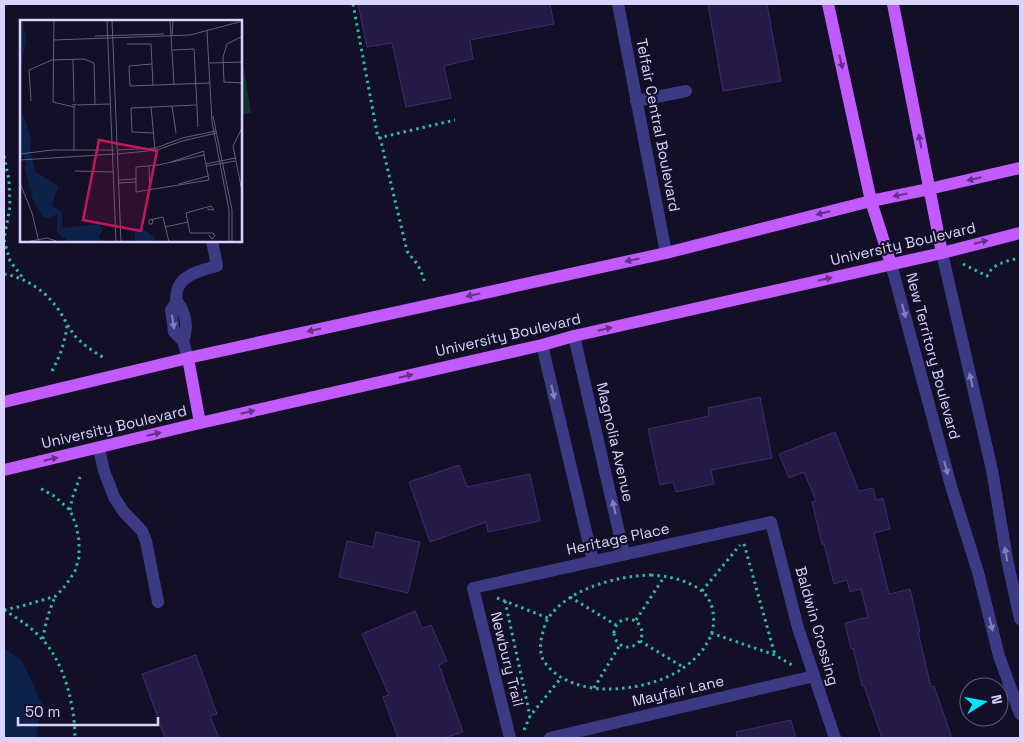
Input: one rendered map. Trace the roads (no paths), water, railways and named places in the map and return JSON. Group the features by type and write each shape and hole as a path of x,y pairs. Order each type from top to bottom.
{"main road":[{"name":"New Territory Boulevard","path":"828,4 871,200 891,264"},
{"name":"New Territory Boulevard","path":"893,4 942,253"},
{"path":"4,402 188,358 666,252 871,200 1020,168"},
{"name":"University Boulevard","path":"4,470 574,336 942,253 1020,233"},
{"path":"188,358 200,423"}],"street":[{"name":"Telfair Central Boulevard","path":"618,4 666,252"},
{"path":"636,101 686,91"},
{"path":"188,358 184,341 174,332 170,310 177,301 177,289 184,279 198,271 217,266 212,242"},
{"name":"New Territory Boulevard","path":"942,253 992,470 1007,559 1020,618"},
{"name":"New Territory Boulevard","path":"891,264 951,486 978,572 999,656 1020,714"},
{"name":"Magnolia Avenue","path":"574,336 624,554"},
{"path":"542,345 593,561"},
{"path":"99,448 104,471 114,497 123,512 142,532 146,542 158,602"},
{"name":"Heritage Place","path":"473,588 771,522"},
{"name":"Baldwin Crossing","path":"771,522 812,676 835,738"},
{"name":"Newbury Trail","path":"473,588 510,738"},
{"name":"Mayfair Lane","path":"550,738 812,676"}],"water":[{"path":"4,648 22,661 42,704 36,738 4,738"}]}
